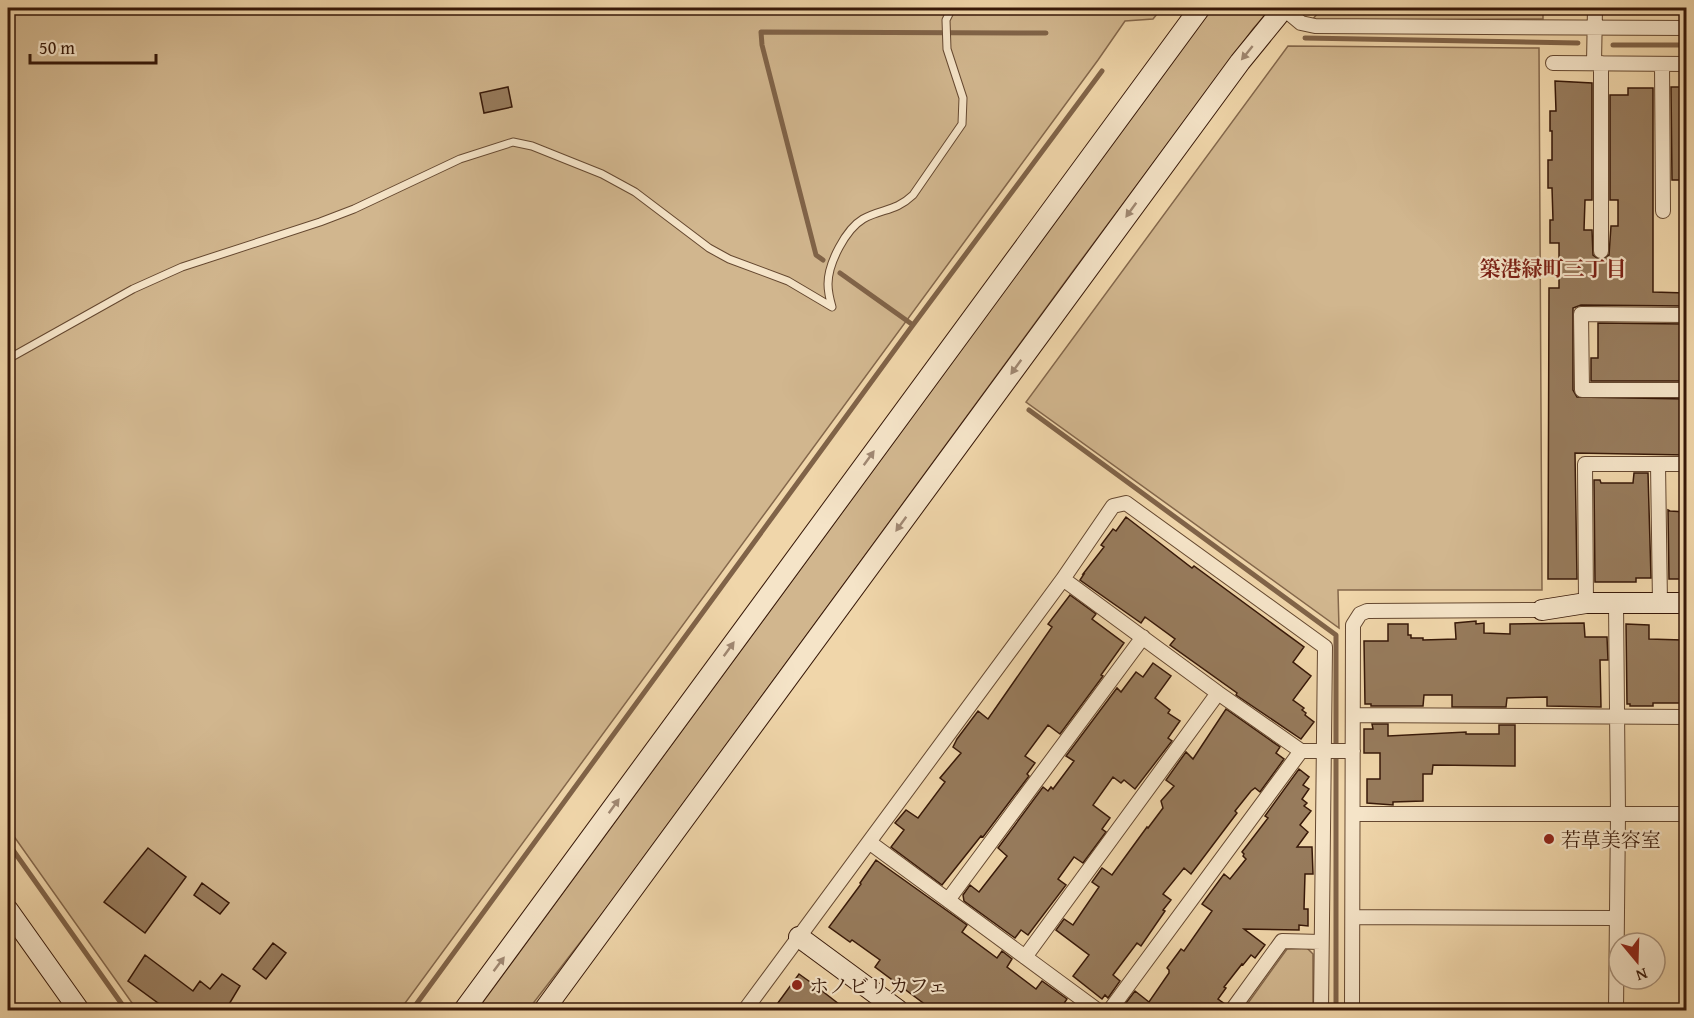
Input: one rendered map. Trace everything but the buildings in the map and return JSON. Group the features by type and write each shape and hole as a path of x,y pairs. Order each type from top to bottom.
{"street":[{"path":"464,1011 1200,8"},
{"path":"544,1011 1220,88 1283,8 1301,23 1315,26 1686,28"},
{"path":"1595,8 1601,251"},
{"path":"1553,63 1686,64"},
{"path":"1662,63 1663,211"},
{"path":"1686,315 1581,314 1582,390 1686,390"},
{"path":"1586,603 1585,464 1686,464"},
{"path":"1658,464 1660,603"},
{"path":"745,1011 1063,579 1113,506 1126,504 1325,647 1337,750 1353,814 1352,1011"},
{"path":"1063,579 1301,751 1337,750"},
{"path":"1322,1011 1322,942 1337,750 1353,716 1353,625 1360,614 1368,611 1542,610 1586,603 1686,603"},
{"path":"1616,603 1618,814 1616,1011"},
{"path":"948,900 1143,637"},
{"path":"1025,957 1218,693"},
{"path":"1353,716 1686,717"},
{"path":"1110,1011 1301,751"},
{"path":"1353,814 1686,814"},
{"path":"869,842 1097,1011"},
{"path":"8,910 79,1011"},
{"path":"1353,917 1617,918"},
{"path":"799,937 898,1011"},
{"path":"1232,1011 1282,941 1322,942"}],"lane":[{"path":"8,359 133,289 182,267 320,222 354,209 460,159 513,142 532,146 602,174 635,192 709,248 729,259 788,281 832,307 828,284 830,273 847,232 862,220 878,212 893,209 913,195 962,124 963,98 947,49 946,20 952,8"}],"shaded area":[{"path":"8,8 1162,8 1153,19 1125,21 400,1010 137,1010 8,828"},
{"path":"1212,8 1271,8 1076,267 609,905 528,1010 477,1010"},
{"path":"1322,8 1543,8 1543,19 1312,20"},
{"path":"1288,46 1539,48 1542,590 1338,590 1339,628 1026,402"},
{"path":"1307,948 1313,954 1313,1010 1243,1010 1287,949"}],"waterway":[{"path":"823,260 816,255 762,45 761,32 1046,33"},
{"path":"1305,38 1578,43"},
{"path":"1613,45 1686,45"},
{"path":"412,1010 910,329 1102,71"},
{"path":"840,273 913,325"},
{"path":"1029,410 1336,635 1336,1010"},
{"path":"8,843 126,1010"}],"place":[{"name":"若草美容室","path":"1549,839"},
{"name":"ホノビリカフェ","path":"797,985"}],"district":[{"name":"築港緑町三丁目","path":"1553,268"}]}
